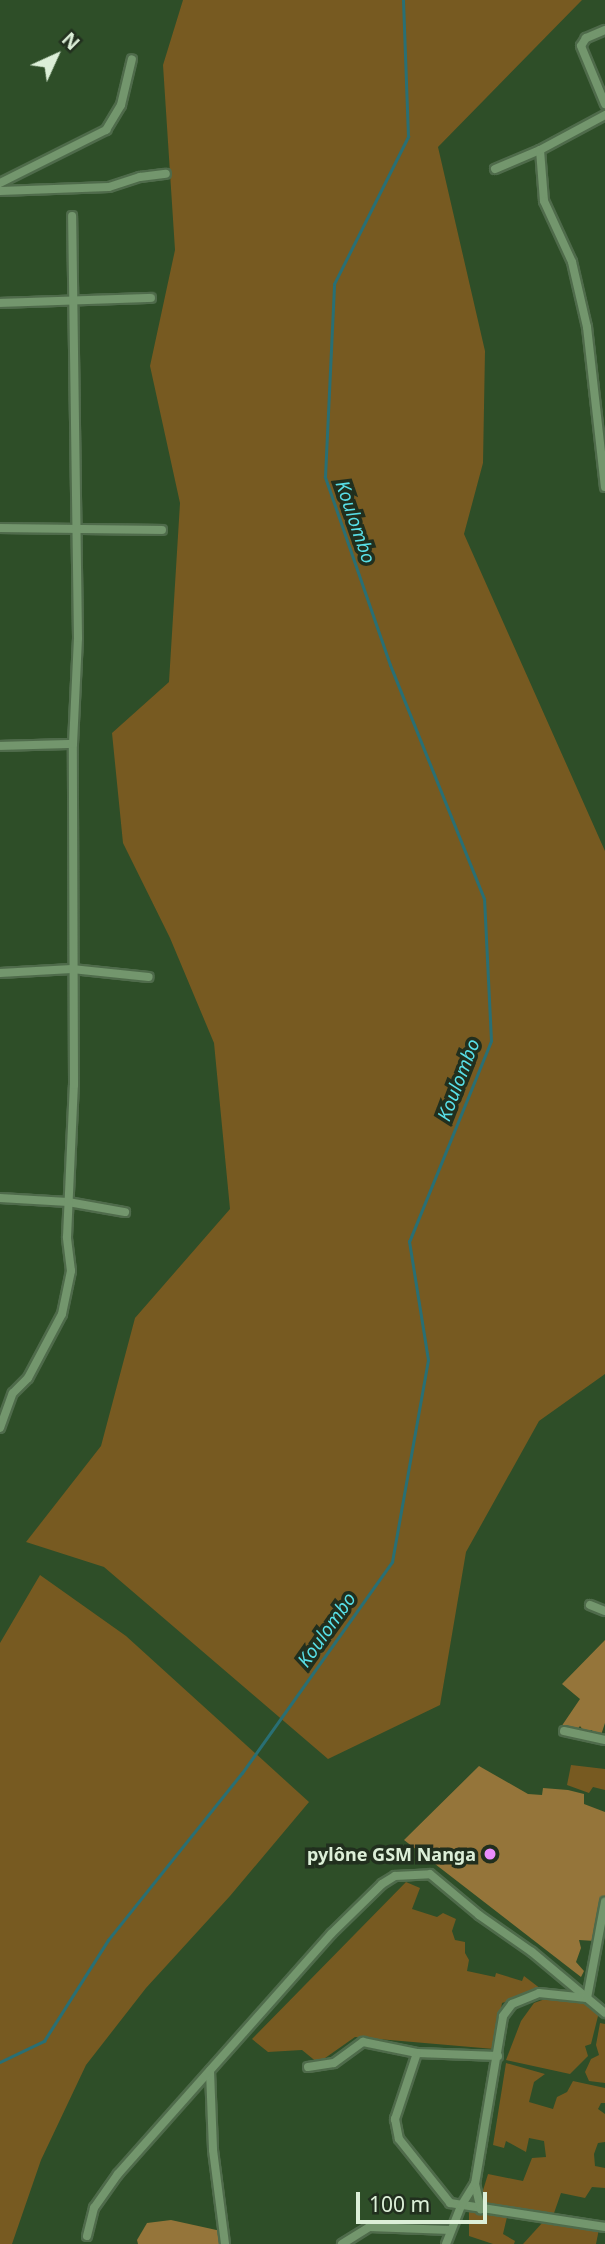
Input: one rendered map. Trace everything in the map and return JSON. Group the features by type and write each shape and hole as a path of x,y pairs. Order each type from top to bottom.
{"street":[{"path":"605,30 586,38 581,46 605,104"},
{"path":"0,183 106,130 121,105 132,59"},
{"path":"495,169 540,150 605,115"},
{"path":"540,150 544,201 572,262 587,327 605,487"},
{"path":"0,191 109,187 140,177 166,174"},
{"path":"0,1428 13,1393 28,1378 62,1314 71,1271 68,1202 74,1085 73,744 78,638 72,216"},
{"path":"0,303 151,298"},
{"path":"0,528 162,530"},
{"path":"0,746 73,744"},
{"path":"0,973 72,969 149,977"},
{"path":"0,1198 68,1202 125,1212"},
{"path":"590,1605 605,1611"},
{"path":"564,1731 605,1740"},
{"path":"87,2236 94,2208 103,2193 331,1934 382,1884 395,1875 430,1874 605,2012"},
{"path":"587,1998 605,1902"},
{"path":"446,2244 461,2206 475,2184 503,2016 512,2004 539,1993 587,1998"},
{"path":"308,2067 334,2063 363,2042 416,2053 498,2056"},
{"path":"416,2053 395,2119 395,2133 446,2200 461,2206 605,2227"},
{"path":"209,2071 213,2150 225,2244"},
{"path":"475,2184 481,2209"},
{"path":"342,2244 369,2227 450,2230"}],"shaded area":[{"path":"183,0 582,0 438,147 485,351 483,463 464,534 605,851 605,1374 539,1421 466,1552 440,1705 328,1759 104,1567 26,1542 101,1446 135,1318 230,1209 214,1043 170,938 123,843 112,733 169,682 180,503 150,366 175,250 163,65"},
{"path":"40,1575 126,1636 309,1802 230,1896 146,1988 86,2065 41,2160 12,2244 0,2244 0,1643"},
{"path":"605,1640 605,1723 601,1735 593,1734 592,1730 583,1730 580,1726 576,1731 561,1727 580,1699 562,1684"},
{"path":"571,1765 605,1769 605,1790 593,1787 589,1793 567,1785"},
{"path":"479,1766 528,1794 542,1795 543,1788 584,1794 584,1804 605,1812 605,1896 595,1941 579,1940 581,1948 576,1962 584,1971 581,1977 404,1840"},
{"path":"406,1882 420,1888 412,1909 437,1917 443,1913 456,1919 452,1931 455,1940 465,1942 465,1953 469,1960 467,1971 495,1977 496,1973 522,1981 524,1976 541,1989 502,2003 494,2049 355,2037 318,2063 302,2050 268,2052 252,2039"},
{"path":"556,1995 588,2003 599,2012 591,2044 585,2046 588,2056 570,2074 506,2060 521,2021 534,2003"},
{"path":"600,2023 605,2024 605,2083 589,2081 585,2072 591,2059 599,2055 596,2045"},
{"path":"506,2063 545,2074 534,2082 529,2102 553,2109 557,2097 567,2092 573,2081 605,2088 605,2103 601,2103 598,2109 605,2114 605,2142 598,2143 594,2154 595,2166 605,2168 605,2188 592,2187 585,2198 561,2193 553,2216 483,2206 481,2197 488,2174 523,2181 532,2158 546,2157 544,2141 529,2138 526,2152 506,2141 504,2148 493,2145"},
{"path":"469,2211 507,2217 503,2234 515,2241 514,2244 493,2244 469,2236"},
{"path":"171,2220 221,2231 223,2244 138,2244 137,2240 147,2223"},
{"path":"543,2222 599,2229 596,2244 523,2244"}],"waterway":[{"name":"Koulombo","path":"0,2062 44,2041 108,1940 242,1773 392,1562 428,1360 409,1242 491,1041 484,899 390,665 325,477 334,284 408,137 403,0"}],"place":[{"name":"pylône GSM Nanga","path":"490,1854"}]}
